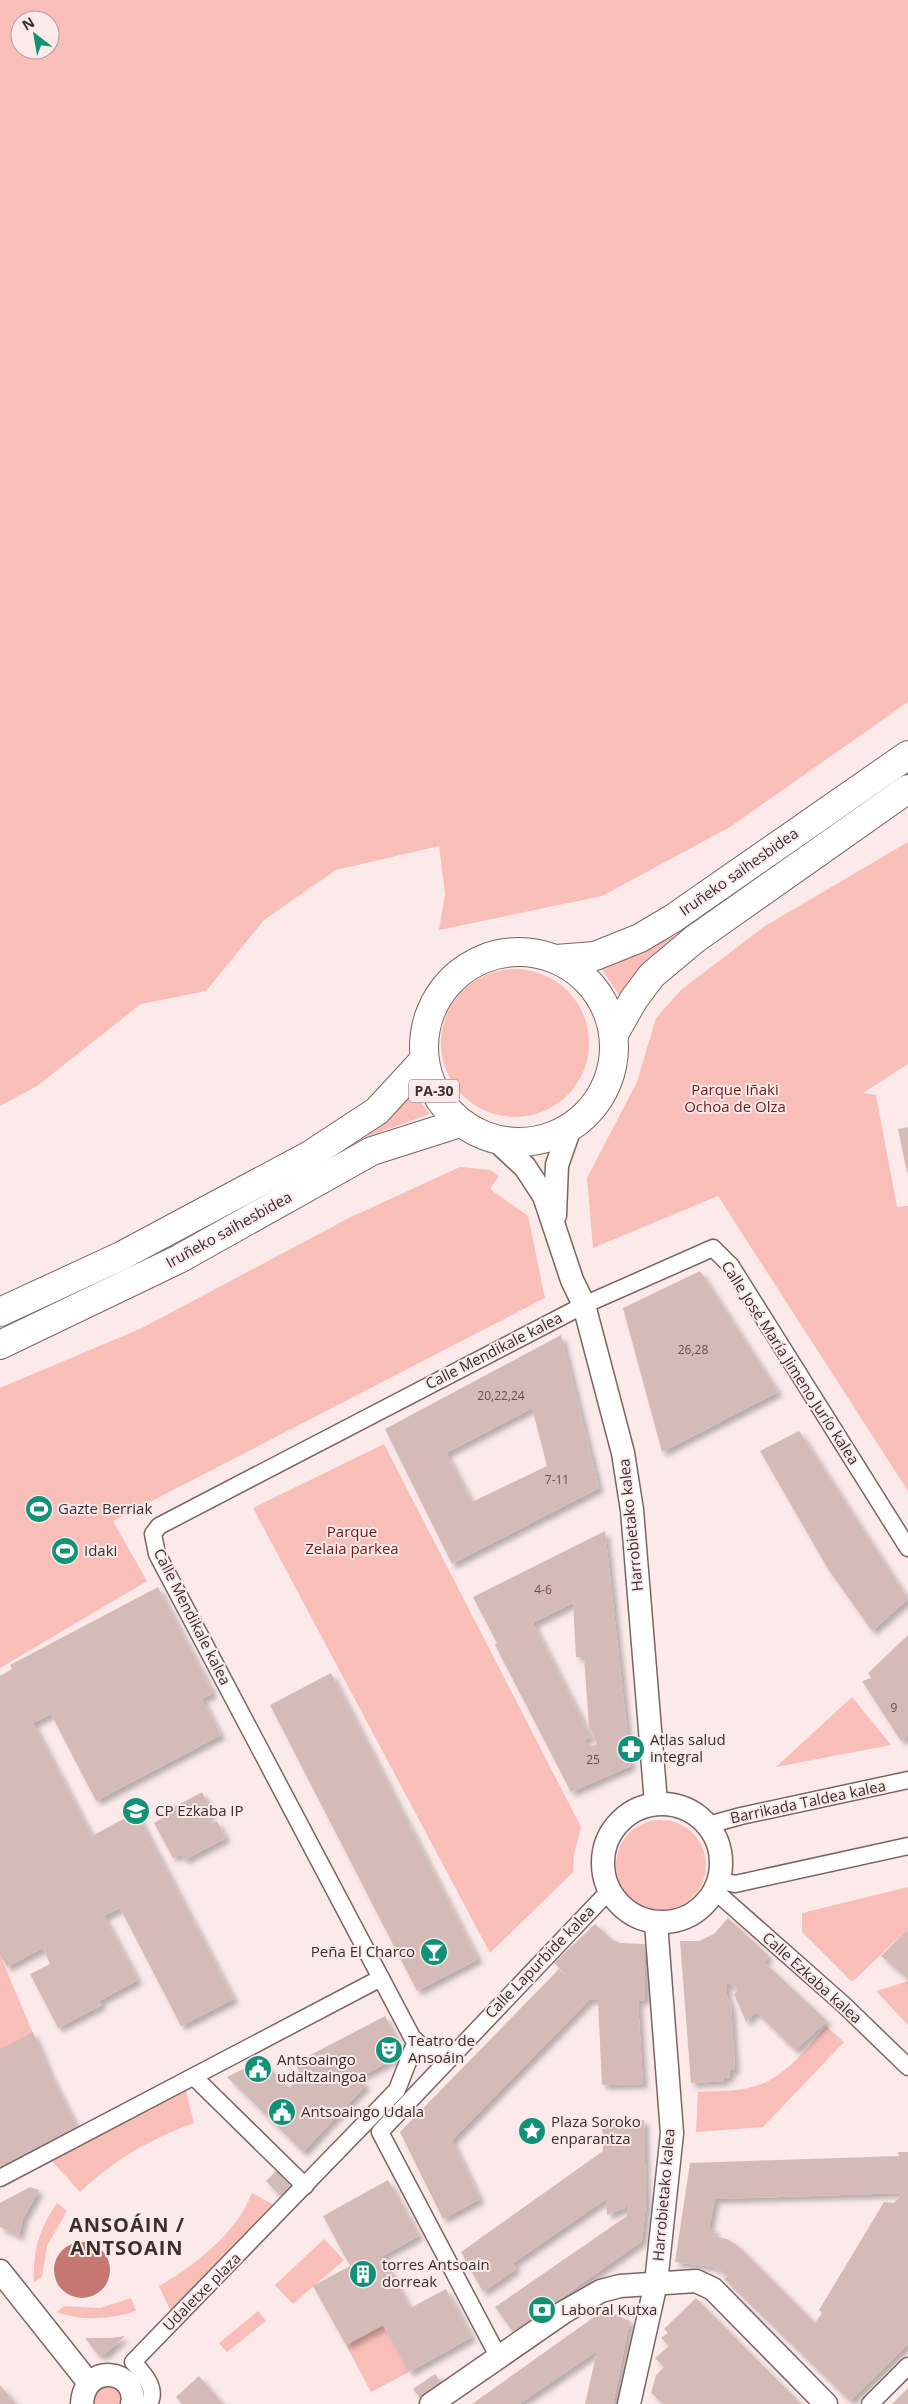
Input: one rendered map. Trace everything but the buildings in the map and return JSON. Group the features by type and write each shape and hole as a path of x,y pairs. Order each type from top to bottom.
{"highway":[{"name":"Iruñeko saihesbidea","path":"556,959 595,956 640,938 656,929 908,754"},
{"name":"Iruñeko saihesbidea","path":"614,1034 634,999 652,975 695,939 908,790"},
{"name":"PA-30","path":"528,952 556,959 584,977 604,1003 614,1034 614,1062 606,1088 590,1111 570,1128 547,1139 530,1142 497,1140 477,1134 460,1123 442,1106 430,1084 424,1060 424,1031 433,1004 450,980 473,963 500,953 528,952"},
{"name":"Iruñeko saihesbidea","path":"0,1312 121,1256 310,1154 377,1110 424,1060"},
{"name":"Iruñeko saihesbidea","path":"0,1345 179,1258 372,1151 460,1123"}],"main road":[{"name":"Harrobietako kalea","path":"556,1226 556,1165 570,1128"},
{"name":"Harrobietako kalea","path":"497,1140 525,1167 544,1196 556,1226 572,1280 584,1305 623,1452 632,1510 656,1803"},
{"path":"656,1803 676,1805 694,1812 708,1825 718,1842 722,1861 717,1886 704,1905 690,1916 674,1922 656,1923 637,1918 621,1907 609,1891 602,1873 602,1853 609,1835 621,1819 637,1808 656,1803"},
{"name":"Harrobietako kalea","path":"629,2404 656,2283 672,2133 656,1923"},
{"path":"0,2271 89,2383"},
{"path":"431,2404 564,2312 601,2291 620,2286 696,2282 713,2289 826,2404"},
{"path":"82,2404 83,2392 89,2383 99,2376 111,2375 123,2379 131,2389 132,2404"}],"street":[{"name":"Calle José María Jimeno Jurío kalea","path":"584,1305 713,1248 731,1266 908,1548"},
{"name":"Calle Mendikale kalea","path":"416,2041 157,1554 153,1534 159,1526 584,1305"},
{"name":"Barrikada Taldea kalea","path":"708,1825 741,1816 908,1780"},
{"path":"717,1886 735,1884 908,1846"},
{"name":"Calle Ezkaba kalea","path":"717,1886 908,2066"},
{"name":"Calle Lapurbide kalea","path":"499,2358 380,2132 452,2053 609,1891"},
{"path":"0,2178 381,1978"},
{"path":"416,2041 431,2053 452,2053"},
{"name":"Udaletxe plaza","path":"149,2404 152,2390 146,2376 133,2362 397,2090 416,2041"},
{"path":"194,2076 305,2186"},
{"path":"870,2404 908,2366"}],"green space":[{"path":"0,0 908,0 908,702 730,827 602,896 439,930 445,894 439,846 336,870 264,920 206,991 141,1004 37,1086 0,1106"},
{"name":"Parque Iñaki Ochoa de Olza","path":"908,842 908,1064 863,1093 876,1095 897,1207 908,1206 908,1491 718,1196 593,1248 587,1178 637,1082 656,1018 681,990 765,926"},
{"path":"678,934 644,962 619,995 600,966 622,961"},
{"path":"515,969 529,970 543,975 556,981 567,991 577,1002 583,1015 588,1029 588,1057 583,1071 577,1084 567,1095 556,1105 543,1111 529,1116 515,1117 501,1116 487,1111 474,1105 463,1095 453,1084 447,1071 442,1057 441,1043 442,1029 447,1015 453,1002 463,991 474,981 487,975 501,970"},
{"path":"413,1093 430,1114 366,1137"},
{"path":"460,1167 490,1170 499,1176 490,1189 528,1216 545,1298 113,1521 147,1581 0,1668 0,1388 142,1328 349,1218"},
{"name":"Parque Zelaia parkea","path":"384,1444 581,1827 574,1854 573,1872 490,1953 253,1508"},
{"path":"852,1697 891,1745 776,1767"},
{"path":"661,1820 678,1823 693,1833 703,1848 706,1865 703,1882 693,1897 678,1907 661,1910 644,1907 629,1897 619,1882 616,1865 619,1848 629,1833 644,1823"},
{"path":"908,1887 908,1929 852,1982 802,1932 802,1913"},
{"path":"0,1955 51,2076 78,2129 0,2169"},
{"path":"908,1981 908,2025 876,1991"},
{"path":"826,2026 844,2042 763,2127 696,2132 698,2092 744,2089 770,2080 793,2062"},
{"path":"186,2091 194,2123 162,2136 119,2160 80,2192 52,2161"},
{"path":"252,2193 276,2206 172,2314 159,2286 200,2258 225,2235 245,2208"},
{"path":"57,2203 67,2211 47,2246 42,2277 34,2282 38,2240"},
{"path":"324,2239 344,2260 293,2304 275,2285"},
{"path":"131,2298 136,2311 116,2316 87,2318 57,2312 64,2306 100,2308"},
{"path":"258,2311 266,2321 227,2352 219,2343"},
{"path":"383,2325 409,2372 371,2392 346,2345"},
{"path":"103,2383 119,2388 124,2404 91,2404 91,2394"}],"shaded area":[{"path":"82,2242 93,2244 102,2250 108,2259 110,2270 108,2281 102,2290 93,2296 82,2298 71,2296 62,2290 56,2281 54,2270 56,2259 62,2250 71,2244"}],"place":[{"name":"Gazte Berriak","path":"39,1509"},
{"name":"Idaki","path":"65,1551"},
{"name":"Atlas salud integral","path":"631,1749"},
{"name":"CP Ezkaba IP","path":"136,1811"},
{"name":"Peña El Charco","path":"434,1952"},
{"name":"Teatro de Ansoáin","path":"389,2050"},
{"name":"Antsoaingo udaltzaingoa","path":"258,2069"},
{"name":"Antsoaingo Udala","path":"282,2112"},
{"name":"Plaza Soroko enparantza","path":"532,2131"},
{"name":"torres Antsoain dorreak","path":"363,2274"},
{"name":"Laboral Kutxa","path":"542,2310"}],"district":[{"name":"ANSOÁIN / ANTSOAIN","path":"127,2236"}]}
